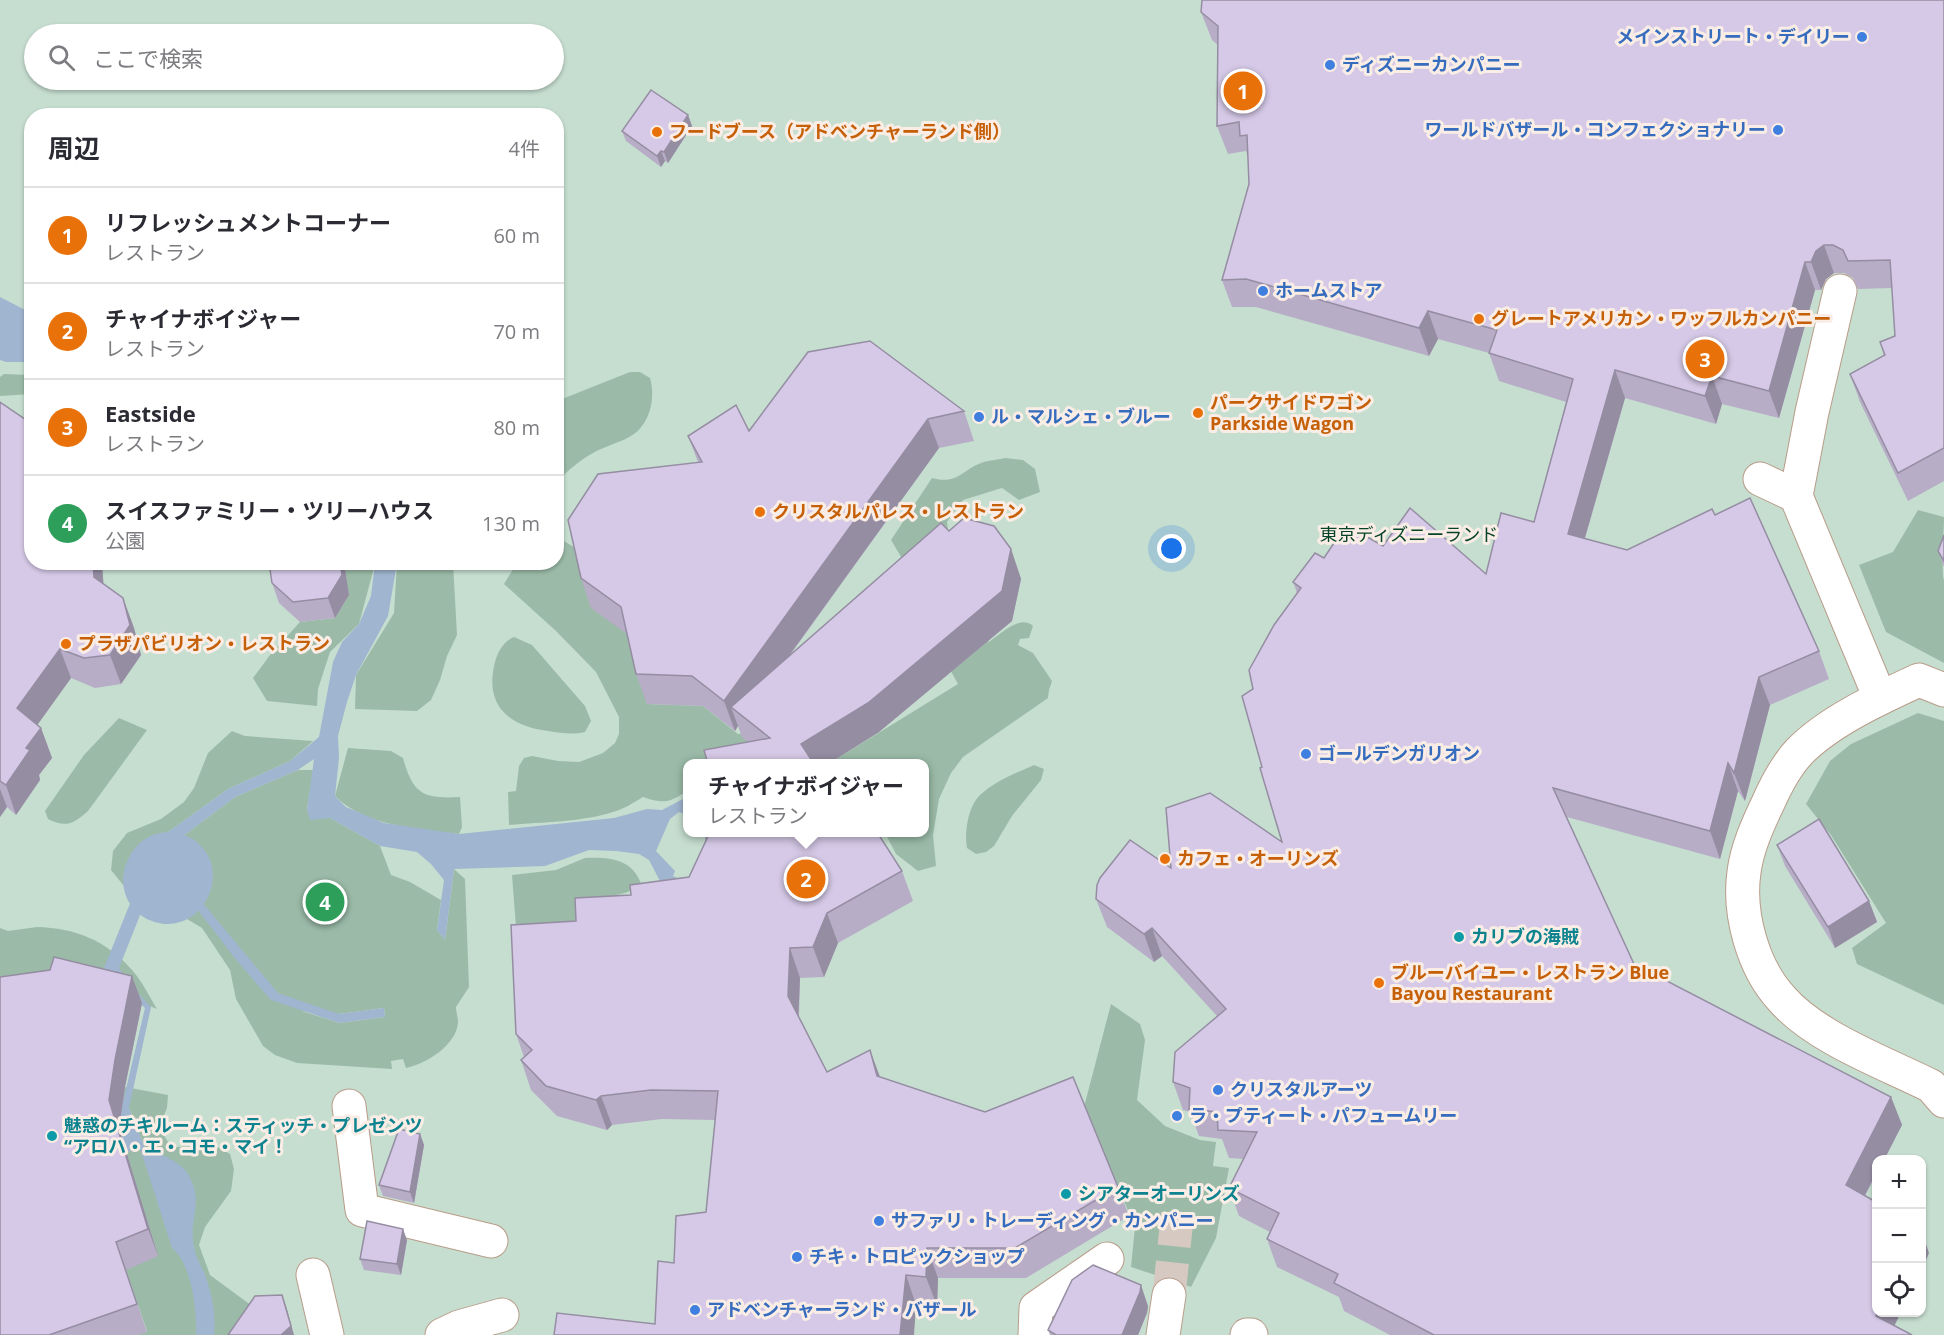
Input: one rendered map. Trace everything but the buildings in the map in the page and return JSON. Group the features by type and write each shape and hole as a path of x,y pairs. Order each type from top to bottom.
{"street":[{"path":"1840,291 1812,412 1796,496 1880,698"},
{"path":"1760,479 1796,496"},
{"path":"1944,690 1919,680 1880,698 1817,736 1797,754 1778,782 1757,826 1744,872 1748,935 1768,982 1782,1000 1820,1031 1931,1086 1944,1101"},
{"path":"349,1106 362,1210 491,1241"},
{"path":"1035,1335 1036,1308 1107,1259"},
{"path":"313,1275 327,1335"},
{"path":"1163,1335 1169,1295"},
{"path":"442,1335 459,1327 502,1315"}],"green space":[{"name":"東京ディズニーランド","path":"0,0 1944,0 1944,1335 0,1335"},
{"path":"630,372 640,372 650,378 652,386 650,410 638,431 583,459 564,475 564,398"},
{"path":"4,374 24,375 24,394 0,396 0,377"},
{"path":"1005,458 1023,460 1035,469 1040,492 1019,500 1002,488 963,500 947,522 951,553 925,597 891,540 932,478 948,480 981,463"},
{"path":"1918,510 1944,517 1944,663 1886,632 1859,565 1893,552"},
{"path":"564,541 579,550 632,637 647,704 703,706 738,734 795,724 820,759 683,759 683,793 671,800 656,801 643,797 621,809 601,815 576,820 509,825 508,792 516,791 519,766 524,758 532,756 579,762 603,753 615,743 619,734 619,717 596,672 556,631 504,584 513,570 564,570"},
{"path":"345,570 373,570 359,624 330,652 318,689 317,706 267,701 253,678 270,655 300,622 335,618 349,595"},
{"path":"397,570 453,570 457,635 431,700 417,711 355,709 356,675 394,613"},
{"path":"966,609 989,642 1017,624 1028,623 1033,626 1029,638 1020,639 1018,645 1033,653 1052,681 1048,698 963,757 951,773 939,799 933,835 936,866 918,871 896,854 887,837 929,837 929,759 836,759 958,684 928,630"},
{"path":"514,637 532,645 585,706 591,721 585,732 553,732 534,728 510,718 502,710 496,701 492,677 500,650 507,641"},
{"path":"1918,713 1944,721 1944,1005 1857,964 1852,948 1886,923 1831,835 1806,804 1830,761 1851,744"},
{"path":"119,718 147,730 88,811 78,819 65,824 48,819 45,811 84,755"},
{"path":"232,731 245,736 313,741 290,761 228,789 157,840 138,870 124,886 111,870 113,851 127,833 161,819 184,802 194,788 208,753"},
{"path":"348,748 391,751 403,758 411,780 421,792 437,797 460,797 462,827 459,834 409,828 377,820 348,806 335,796"},
{"path":"1034,765 1044,769 1041,780 1012,816 994,846 986,852 976,854 967,848 968,820 972,806 980,795 999,781"},
{"path":"298,770 313,770 307,810 330,818 380,846 391,875 410,882 441,900 437,930 445,940 454,869 465,879 469,987 456,1007 458,1022 456,1030 446,1046 439,1052 431,1058 406,1068 403,1059 391,1061 392,1069 297,1063 275,1055 263,1046 236,999 230,970 202,928 150,897 154,877 167,848 235,797","holes":["384,1008 385,1017 339,1023 302,1011 339,1014"]},
{"path":"585,858 612,859 627,865 638,877 642,886 625,893 578,904 581,920 568,928 516,927 512,875 556,870"},
{"path":"37,927 77,933 101,943 136,974 157,1009 142,1003 0,1009 0,928 8,931"},
{"path":"1111,1004 1140,1024 1145,1040 1137,1100 1165,1126 1200,1140 1216,1142 1213,1166 1229,1168 1216,1238 1191,1287 1131,1267 1135,1227 1084,1107"},
{"path":"0,1076 123,1096 125,1087 168,1095 167,1108 159,1127 171,1147 216,1146 230,1154 234,1169 231,1191 205,1227 199,1245 210,1275 248,1303 259,1307 239,1335 138,1335 147,1331 126,1270","holes":["129,1108 145,1148 125,1152"]}],"water":[{"path":"0,297 24,309 24,362 0,360"},
{"path":"374,570 396,570 388,616 356,675 338,736 339,758 335,796 346,807 384,823 459,834 614,818 647,809 662,810 683,799 683,814 679,812 670,819 656,851 675,871 673,876 683,881 661,883 649,860 639,854 616,851 589,850 545,866 454,869 445,940 437,930 444,880 431,864 417,852 380,846 330,818 310,820 307,810 314,759 298,770 235,797 167,848 155,877 187,884 278,993 339,1014 384,1008 385,1017 339,1023 271,1000 238,962 184,892 152,885 119,968 131,986 151,1007 129,1108 145,1148 179,1165 188,1174 193,1184 196,1202 193,1227 194,1246 209,1288 214,1319 214,1335 196,1335 194,1301 189,1276 179,1255 172,1248 140,1148 125,1153 119,1119 145,1008 104,968 131,901 138,870 157,840 228,789 290,761 319,737 333,662 342,642 359,624 371,596"}],"waterway":[{"path":"167,880 169,876"}],"tunnel":[{"path":"1169,1295 1178,1209"}],"place":[{"name":"メインストリート・デイリー","path":"1862,37"},
{"name":"ディズニーカンパニー","path":"1330,65"},
{"name":"リフレッシュメントコーナー","path":"1243,91"},
{"name":"ワールドバザール・コンフェクショナリー","path":"1778,130"},
{"name":"フードブース（アドベンチャーランド側）","path":"657,132"},
{"name":"ホームストア","path":"1263,291"},
{"name":"グレートアメリカン・ワッフルカンパニー","path":"1479,319"},
{"name":"Eastside","path":"1705,359"},
{"name":"パークサイドワゴン Parkside Wagon","path":"1198,413"},
{"name":"ル・マルシェ・ブルー","path":"979,417"},
{"name":"クリスタルパレス・レストラン","path":"760,512"},
{"name":"プラザパビリオン・レストラン","path":"66,644"},
{"name":"ゴールデンガリオン","path":"1306,754"},
{"name":"カフェ・オーリンズ","path":"1165,859"},
{"name":"チャイナボイジャー","path":"806,879"},
{"name":"スイスファミリー・ツリーハウス","path":"325,902"},
{"name":"カリブの海賊","path":"1459,937"},
{"name":"ブルーバイユー・レストラン Blue Bayou Restaurant","path":"1379,983"},
{"name":"クリスタルアーツ","path":"1218,1090"},
{"name":"ラ・プティート・パフュームリー","path":"1177,1116"},
{"name":"魅惑のチキルーム：スティッチ・プレゼンツ “アロハ・エ・コモ・マイ！","path":"52,1136"},
{"name":"シアターオーリンズ","path":"1066,1194"},
{"name":"サファリ・トレーディング・カンパニー","path":"879,1221"},
{"name":"チキ・トロピックショップ","path":"797,1257"},
{"name":"アドベンチャーランド・バザール","path":"695,1310"}]}
